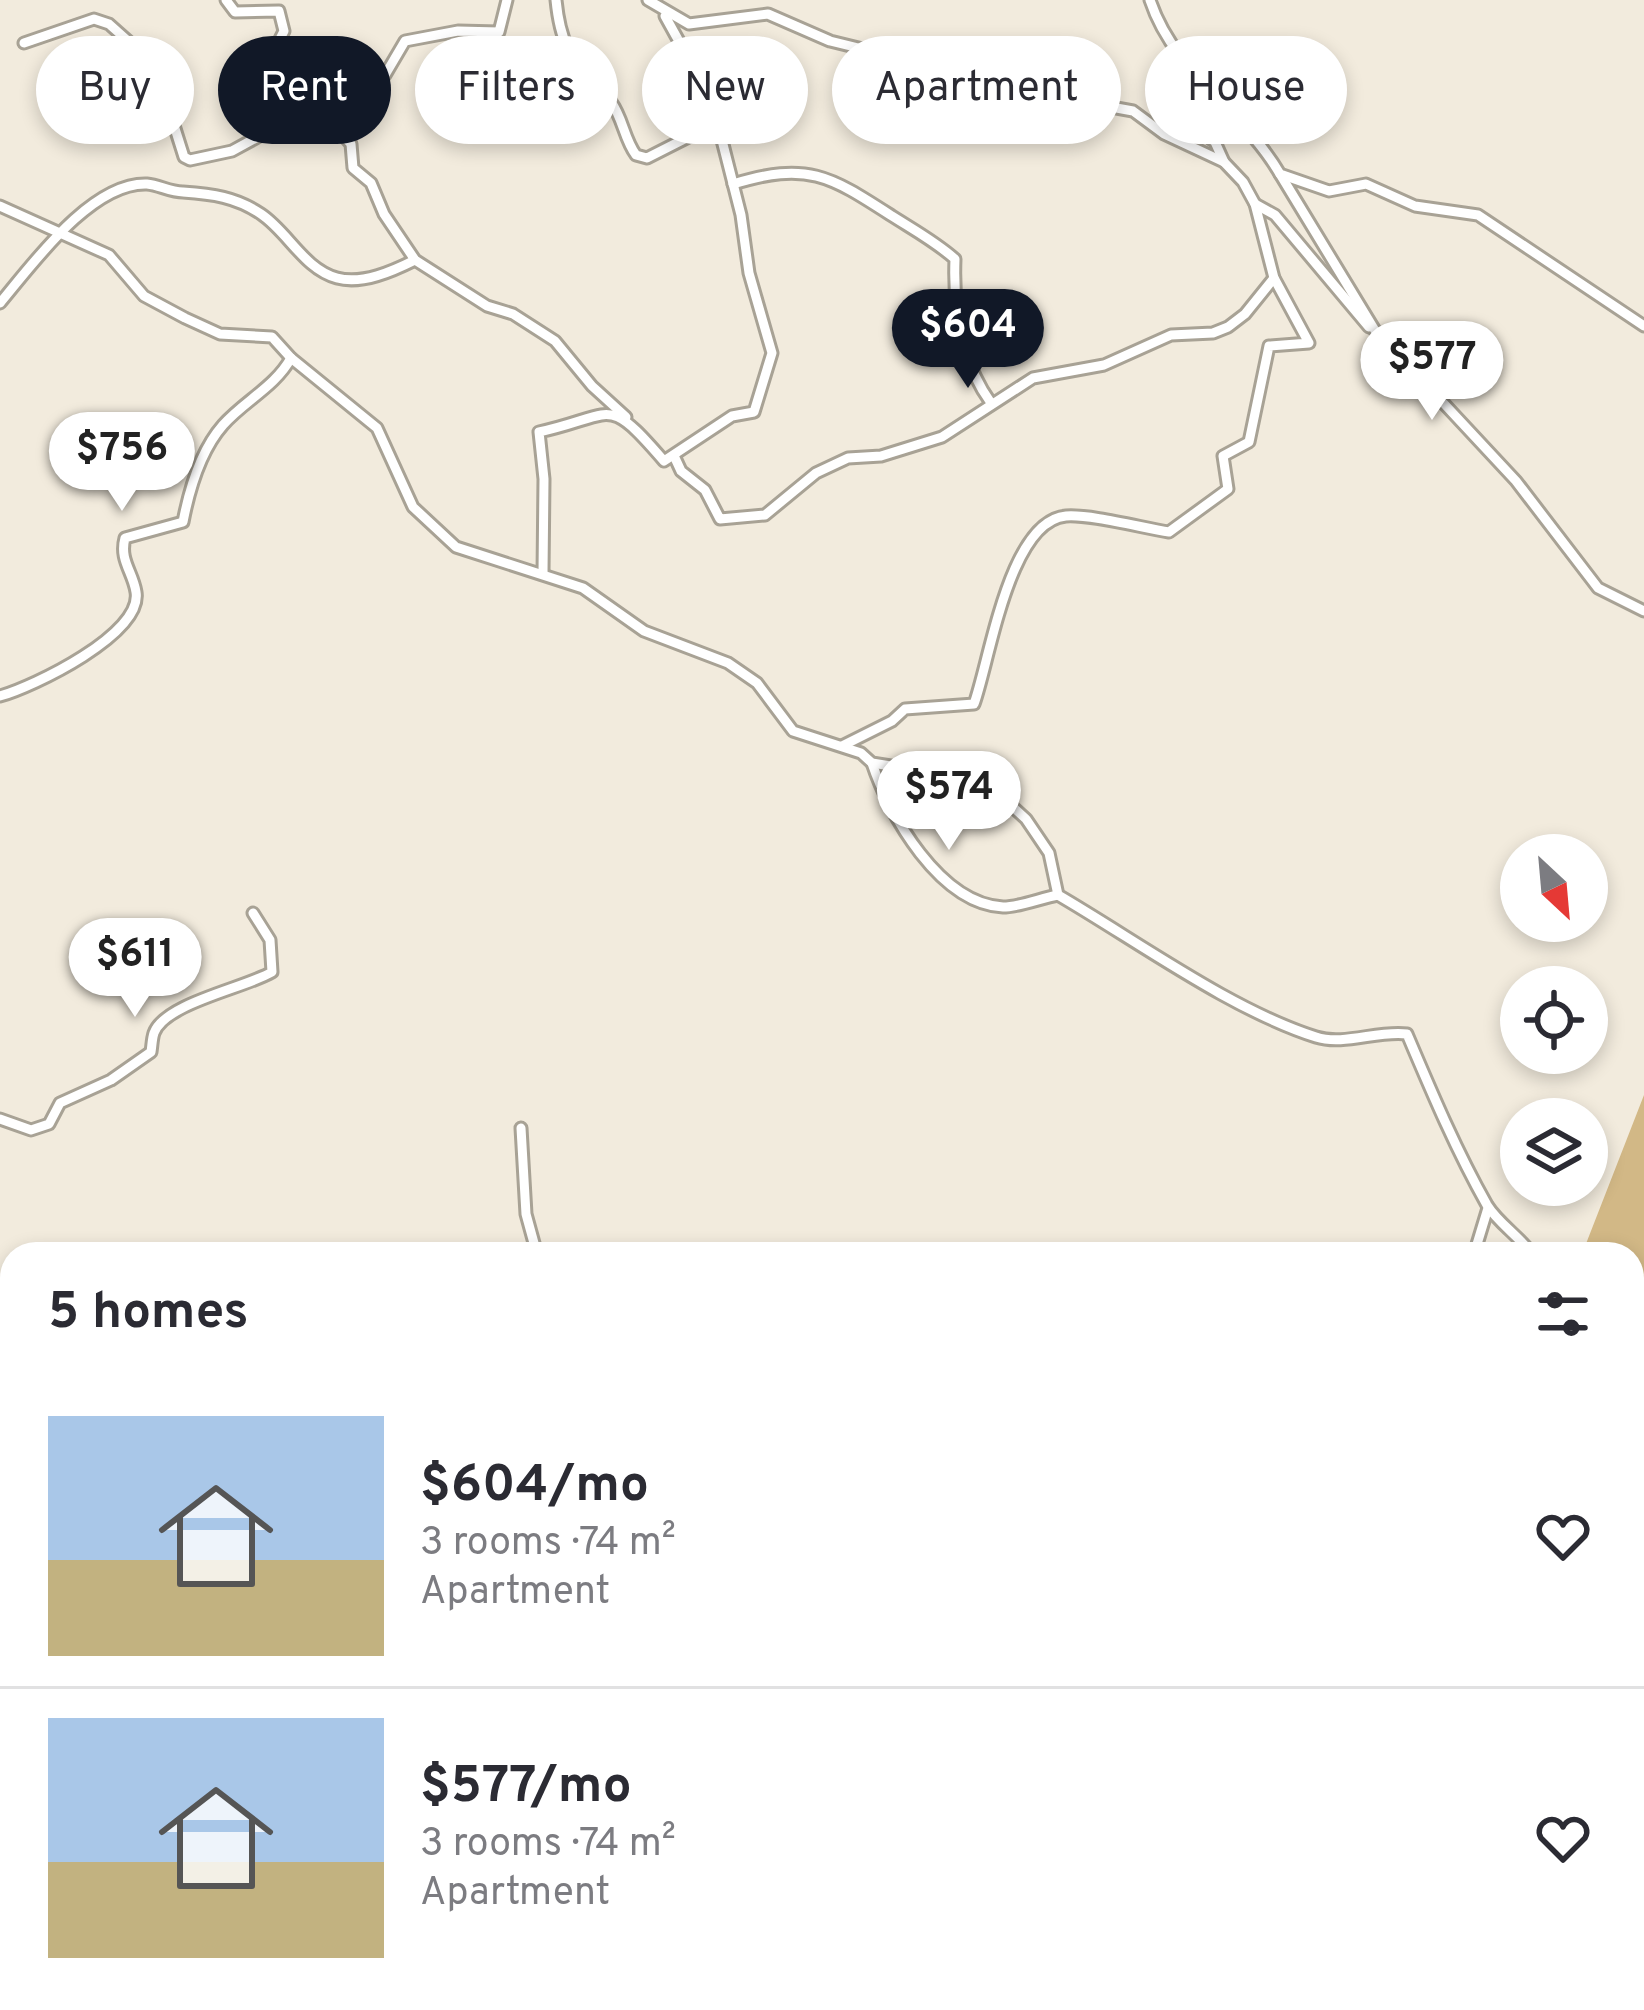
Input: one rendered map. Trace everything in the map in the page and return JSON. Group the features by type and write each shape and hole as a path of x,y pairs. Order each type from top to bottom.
{"street":[{"path":"226,0 235,12 279,11 282,36"},
{"path":"391,65 405,41 458,31 500,32 507,0"},
{"path":"556,0 561,39 610,100 636,155 646,158 674,144"},
{"path":"648,0 673,18 704,26 768,14 830,40 932,66 1016,68 1028,78 1100,105 1133,111 1145,119"},
{"path":"1150,0 1162,36"},
{"path":"661,8 676,36"},
{"path":"24,43 94,19 109,24 155,65 187,160 245,144"},
{"path":"351,144 355,171 364,172 384,214 415,260 487,306 513,314 555,341 664,461 732,416 754,412 772,353 749,273 722,144"},
{"path":"1184,144 1224,163"},
{"path":"842,746 892,721 905,709 974,704 988,665 999,601 1040,527 1065,516 1169,532 1228,489 1223,456 1250,442 1269,346 1309,344 1274,278 1255,204 1216,144"},
{"path":"1259,144 1352,286 1378,338"},
{"path":"733,184 787,173 839,180 938,244 955,259 953,310 975,381 991,403"},
{"path":"1280,174 1329,191 1366,184 1415,206 1478,215 1644,326"},
{"path":"0,303 59,233 115,192 150,184 176,192 224,195 259,212 285,234 293,249 341,280 368,280 383,269 415,260"},
{"path":"1255,204 1275,215 1396,365 1435,394 1516,481 1598,588 1644,610"},
{"path":"0,206 110,255 144,296 220,334 272,337 377,428 412,507 457,547 583,588 644,631 728,662 757,683 793,731 861,753 872,763 886,806 909,832 921,858 981,902 1005,907 1058,895 1240,1004 1320,1039 1382,1031 1407,1034 1433,1089 1443,1125 1477,1179 1488,1207 1521,1242"},
{"path":"675,458 681,471 706,490 720,519 765,514 836,463 881,456 942,437 1033,378 1104,365 1171,334 1228,328 1274,278"},
{"path":"0,696 63,671 122,622 137,594 124,561 125,538 183,522 189,493 224,423 251,404 291,358"},
{"path":"543,573 544,479 538,432 571,425 601,411 626,417"},
{"path":"872,763 935,772 1003,798 1026,818 1049,853 1058,895"},
{"path":"0,1119 21,1129 50,1124 60,1103 111,1081 151,1052 154,1031 179,1010 241,989 272,972 270,940 253,913"},
{"path":"521,1128 526,1214 534,1242"},
{"path":"1478,1242 1488,1207"}],"shaded area":[{"path":"1644,1095 1644,1242 1587,1242 1601,1206 1608,1206 1608,1187"}]}
